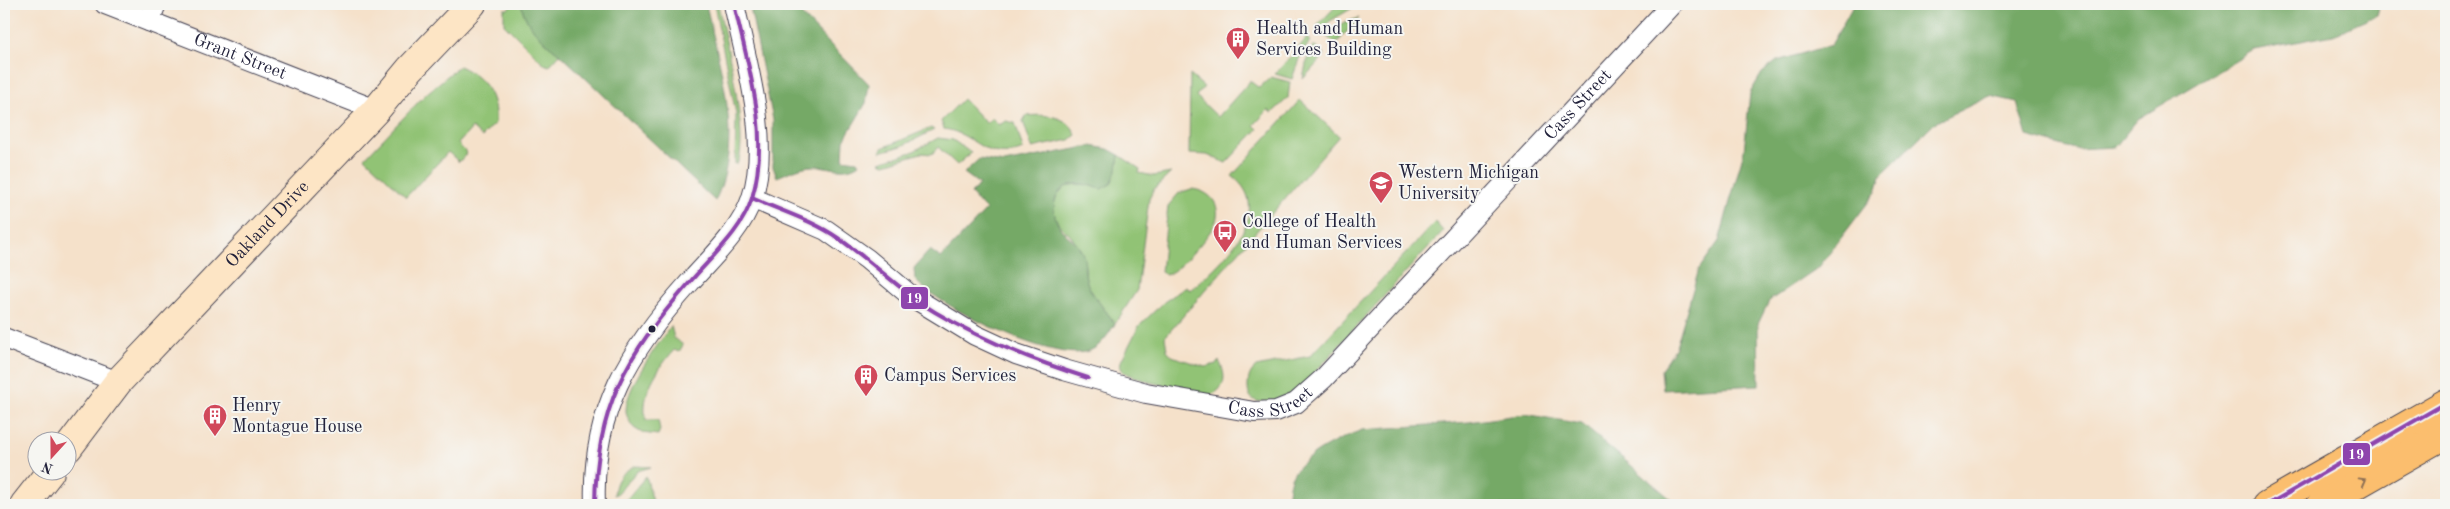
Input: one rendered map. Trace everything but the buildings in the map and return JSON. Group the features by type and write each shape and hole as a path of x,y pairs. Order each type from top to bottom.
{"main road":[{"name":"Oakland Drive","path":"78,435 118,382 376,110 410,69 472,4"},
{"path":"2266,505 2446,403"},
{"path":"2321,505 2446,434"},
{"path":"31,504 44,482"}],"street":[{"name":"Grant Street","path":"105,4 152,12 376,110"},
{"path":"595,505 598,453 609,406 621,376 642,338 728,239 752,198 756,176 759,136 754,98 734,4"},
{"name":"Cass Street","path":"752,198 826,230 867,259 926,307 974,335 1016,354 1088,378 1146,394 1254,412 1276,411 1296,403 1324,378 1672,4"},
{"path":"4,338 118,382"}],"green space":[{"path":"511,4 522,4 530,26 548,45 560,54 549,66 544,64 504,24 504,9 508,9"},
{"path":"522,4 706,4 727,102 729,128 724,178 715,201 542,39 530,26"},
{"path":"714,4 718,4 739,111 741,134 737,164 735,164 736,114"},
{"path":"752,4 791,4 869,84 866,103 844,140 843,159 857,161 859,164 848,169 808,166 777,177 773,167 773,120 750,7"},
{"path":"1338,4 1355,4 1356,6 1330,21 1321,30 1317,26"},
{"path":"1854,4 2380,4 2377,15 2333,35 2254,50 2138,119 2115,147 2075,149 2027,136 2017,102 1990,96 1934,123 1881,175 1876,192 1819,267 1769,301 1758,324 1759,385 1663,390 1661,370 1676,347 1699,269 1719,241 1744,151 1750,93 1762,73 1777,61 1831,45"},
{"path":"1359,18 1336,44 1325,35 1340,24"},
{"path":"1307,38 1310,41 1299,59 1292,79 1275,74"},
{"path":"1314,46 1325,55 1303,79 1306,64"},
{"path":"459,66 468,70 487,88 494,104 495,123 482,137 472,128 458,144 467,153 459,162 448,152 406,197 365,158 426,94"},
{"path":"1190,75 1204,87 1196,96 1218,117 1250,81 1259,88 1271,77 1290,82 1288,98 1272,113 1268,110 1254,125 1258,129 1226,163 1207,155 1189,154"},
{"path":"963,99 986,123 992,118 999,125 1006,121 1015,123 1023,149 1011,153 990,151 964,136 944,129 941,121"},
{"path":"1300,100 1339,136 1165,337 1167,350 1172,356 1205,367 1216,364 1219,361 1224,377 1222,386 1210,395 1149,382 1123,372 1120,366 1121,361 1139,326 1164,302 1186,287 1190,290 1202,280 1228,253 1240,237 1247,221 1249,205 1245,190 1232,176"},
{"path":"1026,116 1055,117 1068,123 1076,135 1070,140 1032,148 1023,121"},
{"path":"931,128 934,130 902,146 880,152 882,148"},
{"path":"938,138 953,140 971,153 957,165 938,147 932,154 921,153 885,164 880,162 912,152"},
{"path":"1091,146 1108,149 1119,155 1117,169 1111,184 1101,189 1082,184 1068,186 1058,194 1054,207 1059,226 1082,252 1086,279 1091,290 1115,324 1099,345 1085,352 1068,352 1046,348 1021,340 970,317 947,304 915,280 914,268 930,250 941,258 986,210 971,194 979,184 964,173 979,159 1004,163"},
{"path":"1119,155 1140,169 1139,173 1154,176 1171,173 1154,189 1149,199 1137,290 1115,324 1091,290 1086,279 1084,264 1077,245 1058,222 1054,214 1054,208 1055,200 1059,193 1069,186 1081,184 1101,189 1117,169"},
{"path":"1191,189 1203,192 1212,199 1217,209 1216,221 1209,234 1194,251 1178,267 1166,275 1161,272 1168,206 1179,193"},
{"path":"1435,222 1443,231 1309,379 1285,397 1271,401 1258,401 1249,395 1249,376 1256,367 1310,356"},
{"path":"671,326 674,338 683,345 679,352 674,350 662,365 652,382 646,400 646,420 658,420 660,430 658,435 642,433 634,428 627,415 628,400 637,378"},
{"path":"1525,414 1582,424 1678,505 1287,505 1291,478 1303,463 1322,449 1362,430 1469,422"},
{"path":"634,466 651,467 637,471 618,493 614,495 620,478"},
{"path":"646,476 654,505 616,505 626,500"}],"transit line":[{"name":"19","path":"595,505 601,439 619,384 648,334 690,282 726,243 741,221 752,198 759,150 758,125 751,76 734,4"},
{"name":"19","path":"752,198 828,232 922,304 953,322 1010,350 1088,378"},
{"name":"19","path":"2267,505 2446,403"}],"place":[{"name":"Health and Human Services Building","path":"1238,60"},
{"name":"Western Michigan University","path":"1381,204"},
{"name":"College of Health and Human Services","path":"1225,253"},
{"name":"Campus Services","path":"866,397"},
{"name":"Henry Montague House","path":"215,437"}]}
